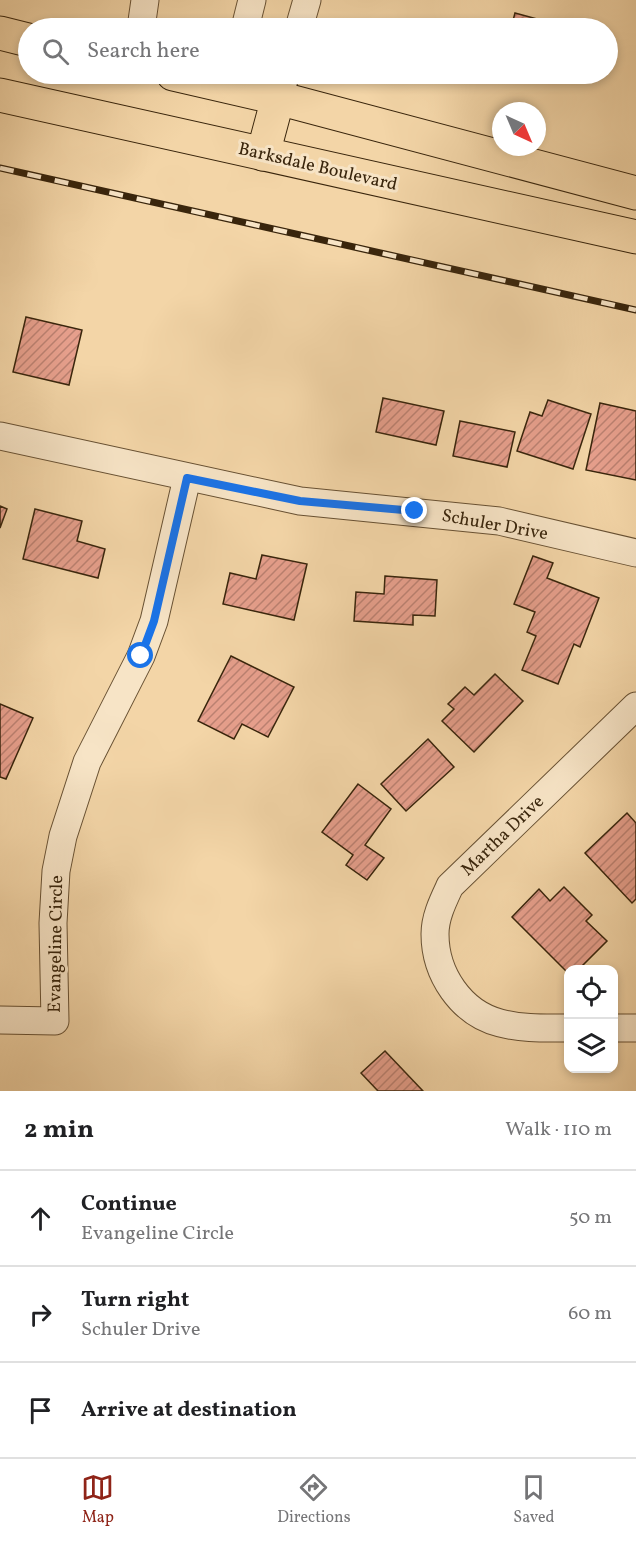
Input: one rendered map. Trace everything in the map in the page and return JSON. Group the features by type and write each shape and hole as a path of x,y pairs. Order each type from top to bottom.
{"main road":[{"path":"0,33 18,38"},
{"path":"266,84 282,86 635,193 629,235"},
{"path":"263,154 282,86"},
{"name":"Barksdale Boulevard","path":"0,95 629,235"}],"street":[{"path":"142,18 145,0"},
{"path":"302,18 307,0"},
{"name":"Schuler Drive","path":"0,436 300,501 499,521 636,553"},
{"name":"Evangeline Circle","path":"0,1020 55,1021 53,913 56,871 63,836 87,762 141,656 154,621 187,478"},
{"name":"Martha Drive","path":"564,1028 524,1028 498,1023 477,1014 454,993 438,965 435,932 441,907 450,886 636,706"},
{"path":"618,1028 636,1028"}],"building":[{"path":"515,13 533,18 514,18"},
{"path":"26,317 82,330 69,385 13,372"},
{"path":"383,398 444,411 436,445 376,432"},
{"path":"548,400 591,414 573,469 517,451 530,412 542,416"},
{"path":"600,403 636,411 636,480 586,470"},
{"path":"460,421 515,432 507,467 453,456"},
{"path":"0,506 7,509 0,528"},
{"path":"35,509 82,521 77,541 105,549 98,578 23,559"},
{"path":"262,555 307,564 294,620 223,604 230,573 256,579"},
{"path":"533,556 553,563 547,578 599,598 580,647 574,644 558,684 522,670 536,636 527,632 535,612 514,604"},
{"path":"385,576 437,580 435,616 413,615 413,625 354,621 356,592 384,594"},
{"path":"231,656 294,687 268,737 242,724 234,739 198,721"},
{"path":"495,674 523,701 474,752 442,721 454,709 448,704 465,687 474,695"},
{"path":"0,704 33,718 6,779 0,777"},
{"path":"428,739 454,767 406,811 381,784"},
{"path":"358,784 391,809 365,845 384,858 367,880 346,865 353,855 322,832"},
{"path":"627,813 636,823 636,899 632,903 585,853"},
{"path":"564,887 592,915 586,921 607,941 583,965 564,965 564,969 512,917 539,889 550,901"},
{"path":"385,1051 423,1091 378,1091 361,1073"}],"railway":[{"path":"0,168 636,310"}],"route":[{"path":"141,656 154,621 187,478 300,501 415,511"}]}
